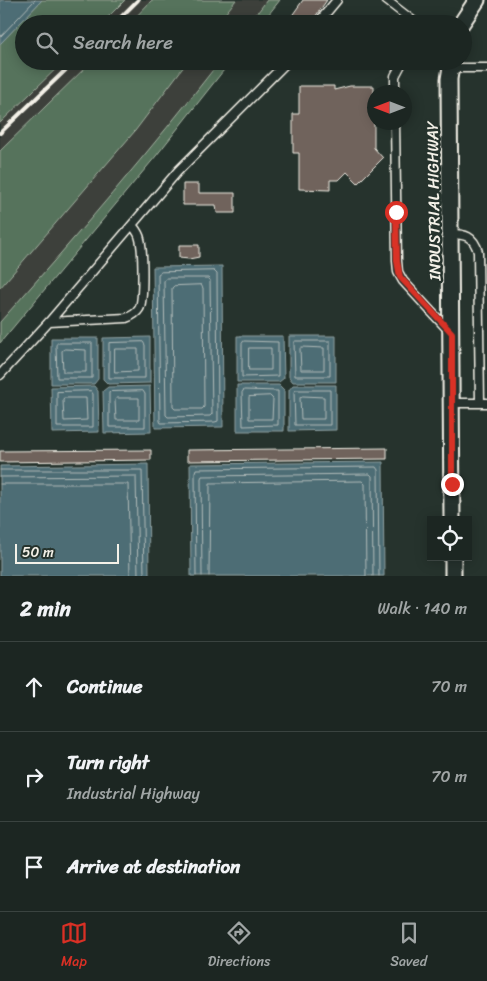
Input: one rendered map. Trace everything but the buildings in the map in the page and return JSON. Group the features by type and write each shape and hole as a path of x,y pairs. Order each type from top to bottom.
{"street":[{"path":"467,15 477,0"},
{"name":"INDUSTRIAL HIGHWAY","path":"450,70 452,516"},
{"path":"453,561 453,576"}],"lane":[{"path":"324,15 337,0"},
{"path":"386,0 405,15"},
{"path":"472,66 487,68"},
{"path":"0,375 49,322 178,171 279,70"},
{"path":"395,85 395,76 398,70"},
{"path":"395,130 398,272 403,280 452,333"},
{"path":"49,322 126,318 140,309 142,297 141,243 138,232 132,225"},
{"path":"450,234 462,234 469,237 475,244 478,252 483,403 452,403"}],"shaded area":[{"path":"125,0 152,0 138,15 111,15"},
{"path":"236,0 267,0 256,15 224,15"},
{"path":"55,70 83,70 0,151 0,123"},
{"path":"181,70 213,70 51,266 0,322 0,288 135,131"}],"green space":[{"path":"42,0 125,0 110,15 28,15"},
{"path":"152,0 236,0 224,15 138,15"},
{"path":"267,0 280,0 268,15 256,15"},
{"path":"15,28 15,70 55,70 0,123 0,44"},
{"path":"83,70 181,70 135,131 0,288 0,151"},
{"path":"213,70 224,70 156,156 0,343 0,322 167,128"}],"water":[{"path":"0,0 42,0 28,15 15,15 15,28 0,44"},
{"path":"222,266 223,427 155,428 153,267"},
{"path":"237,336 283,336 284,378 279,382 237,382"},
{"path":"289,336 336,336 336,382 293,382 289,377"},
{"path":"150,337 150,383 108,384 103,379 103,338"},
{"path":"51,338 98,338 98,379 94,384 51,384"},
{"path":"237,385 279,385 284,390 284,431 237,431"},
{"path":"293,385 336,385 336,430 289,431 289,390"},
{"path":"94,386 98,391 99,432 52,433 51,387"},
{"path":"150,386 151,432 104,433 103,391 108,387"},
{"path":"383,462 384,576 191,576 190,464"},
{"path":"148,464 149,576 0,576 0,466"}],"railway":[{"path":"123,15 138,0"},
{"path":"0,133 66,70"}],"route":[{"path":"396,212 397,261 400,277 452,333 452,484"}]}
